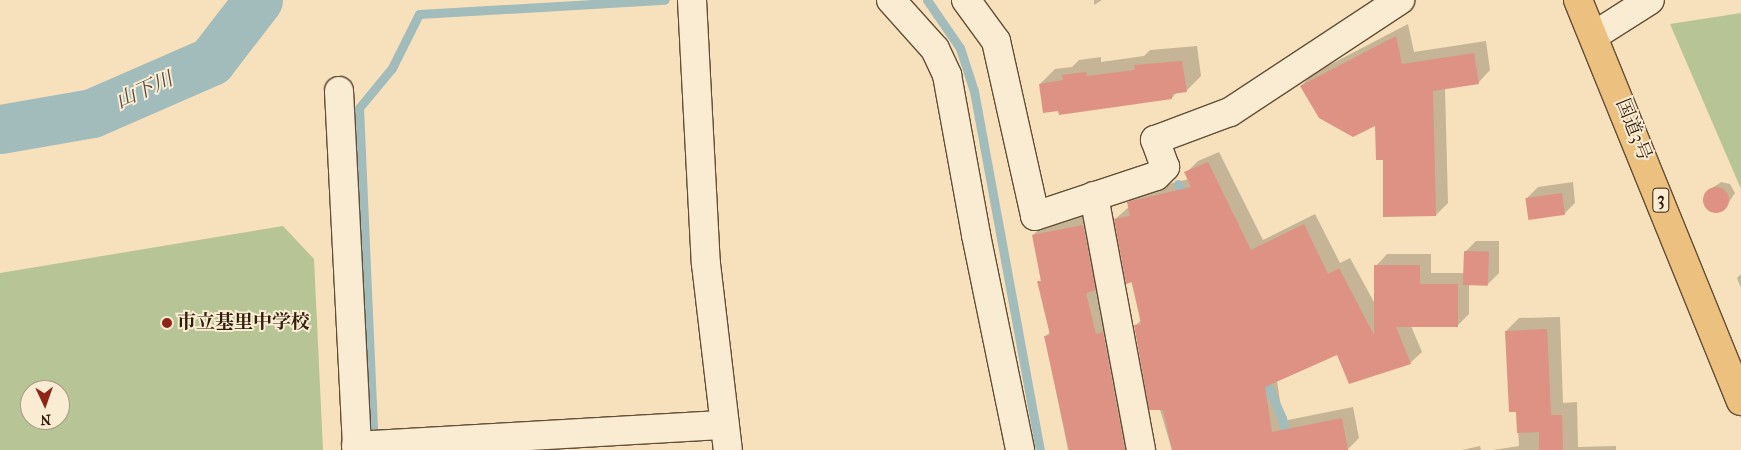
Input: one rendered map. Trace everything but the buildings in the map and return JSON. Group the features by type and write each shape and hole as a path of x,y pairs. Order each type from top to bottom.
{"highway":[{"name":"国道3号","path":"1578,0 1595,35 1741,401"}],"street":[{"path":"339,91 356,448 726,438 706,264 692,0"},
{"path":"892,0 936,49 947,75 976,235 1020,450"},
{"path":"966,0 996,41 1035,216 1156,176 1165,167 1155,140 1230,112 1400,0"},
{"path":"1595,35 1650,0"},
{"path":"1094,196 1141,450"}],"green space":[{"path":"1741,13 1741,189 1670,24"},
{"name":"市立基里中学校","path":"283,226 314,259 323,450 0,450 0,273"}],"waterway":[{"name":"山下川","path":"0,129 92,113 211,61 258,0"},
{"path":"373,428 359,108 392,68 419,14 665,0"},
{"path":"927,0 960,48 974,91 1040,450"},
{"path":"1178,184 1185,198"},
{"path":"1263,375 1282,418 1289,450"}],"place":[{"name":"市立基里中学校","path":"167,323"}]}
